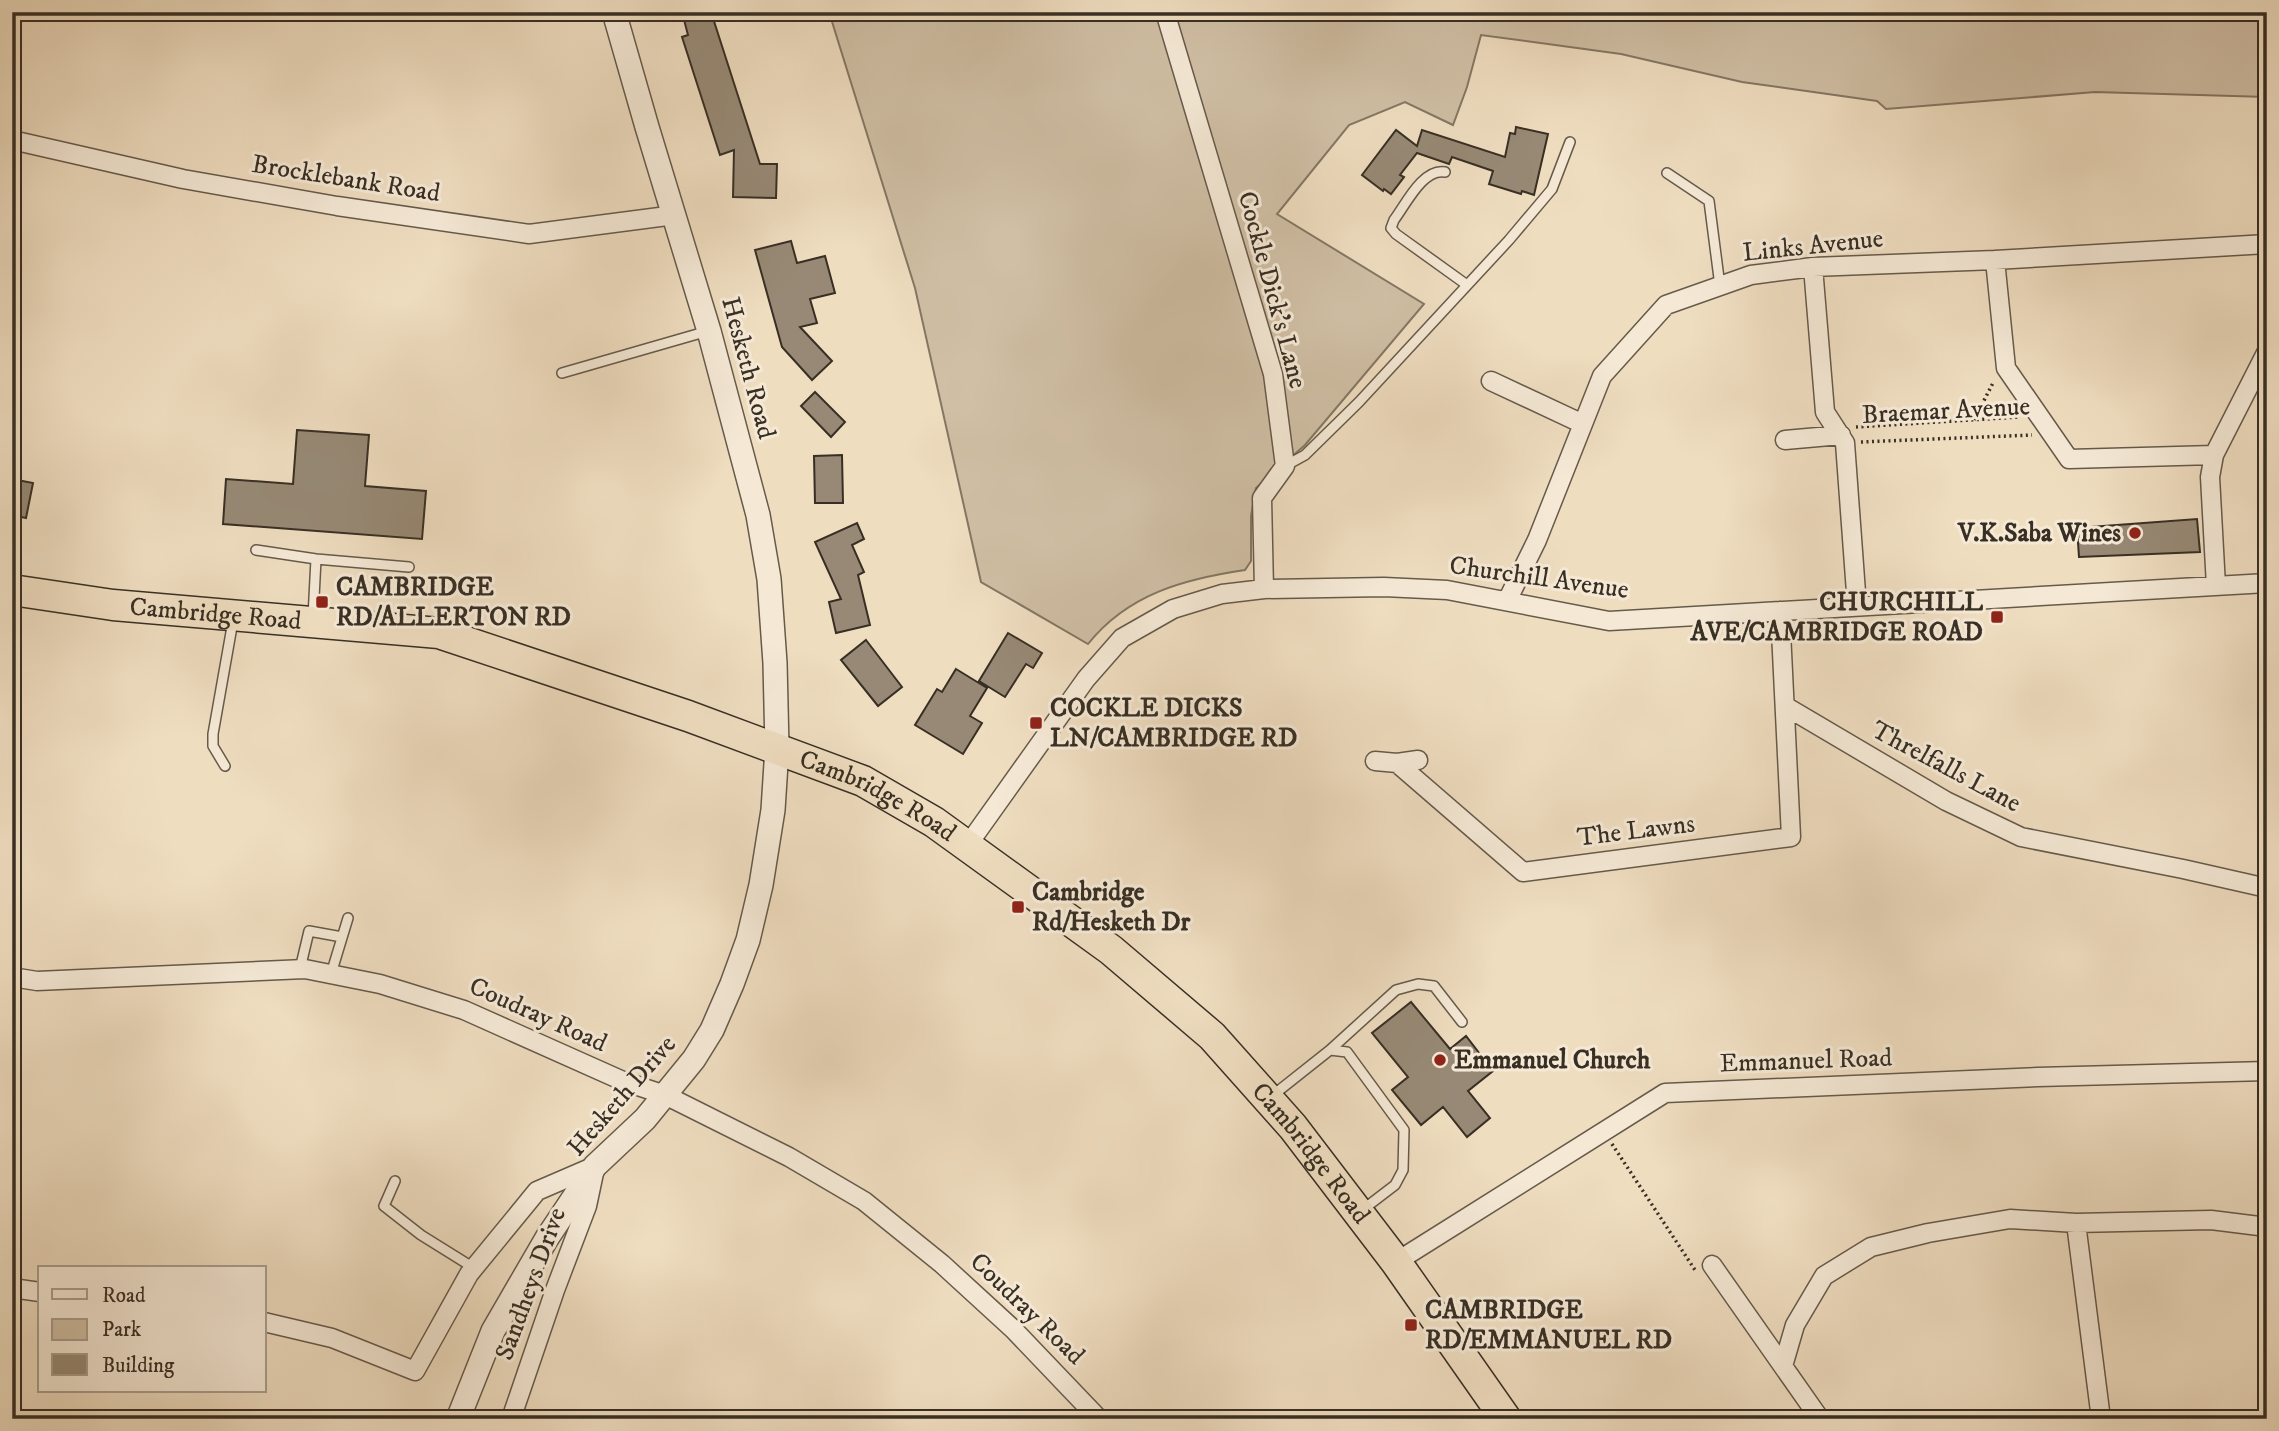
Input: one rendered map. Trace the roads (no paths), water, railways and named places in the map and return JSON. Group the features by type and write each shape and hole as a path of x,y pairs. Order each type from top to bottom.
{"highway":[{"name":"Cambridge Road","path":"12,590 113,605 439,634 675,712 863,781 934,822 1111,950 1212,1036 1293,1127 1396,1262 1506,1419"}],"street":[{"name":"Hesketh Road","path":"614,12 709,331 758,515 769,579 777,748"},
{"name":"Cockle Dick's Lane","path":"1165,12 1273,374 1285,466"},
{"name":"Brocklebank Road","path":"12,140 183,179 337,206 529,234 675,215"},
{"name":"Links Avenue","path":"1507,601 1537,540 1602,376 1666,305 1751,275 1813,267 1995,260 2267,244"},
{"path":"1995,260 2006,368 2069,459 2214,454"},
{"path":"1813,267 1825,412 1841,435 1857,606"},
{"path":"2216,586 2210,477 2214,454 2267,351"},
{"path":"1491,381 1583,424"},
{"name":"Braemar Avenue","path":"1785,440 1841,435"},
{"path":"967,846 1086,679 1122,638 1173,609 1222,594 1264,589 1262,498 1285,466"},
{"name":"Churchill Avenue","path":"1264,589 1397,587 1447,590 1609,621 2267,583"},
{"path":"1780,611 1785,706"},
{"name":"The Lawns","path":"1397,763 1523,872 1791,837 1785,706"},
{"name":"Threlfalls Lane","path":"1785,706 1945,801 2021,837 2267,888"},
{"name":"Hesketh Drive","path":"458,1419 493,1331 547,1238 595,1166 645,1119 694,1059 712,1030 748,940 761,885 771,823 777,748"},
{"path":"1376,761 1397,763 1418,760"},
{"name":"Coudray Road","path":"12,976 37,981 299,969 380,984 464,1010 611,1076 665,1095 789,1157 864,1201 942,1264 1013,1329 1099,1419"},
{"name":"Emmanuel Road","path":"1396,1262 1665,1093 2038,1077 2267,1071"},
{"path":"266,1322 332,1338 415,1371 474,1268 537,1191 595,1166"},
{"name":"Sandheys Drive","path":"511,1419 587,1206 595,1166"},
{"path":"1783,1366 1795,1325 1825,1276 1871,1247 1928,1233 2010,1219 2076,1223 2211,1220 2267,1227"},
{"path":"2076,1223 2101,1419"},
{"path":"1712,1265 1820,1419"},
{"path":"12,1288 38,1292"}],"lane":[{"path":"1285,466 1305,455 1359,402 1552,189 1570,142"},
{"path":"1445,172 1438,170 1427,175 1391,228 1467,285"},
{"path":"1667,173 1709,201 1720,286"},
{"path":"562,373 709,331"},
{"path":"256,550 316,559 409,567"},
{"path":"312,622 316,559"},
{"path":"225,766 213,746 213,734 234,616"},
{"path":"331,974 348,918"},
{"path":"299,969 309,931 342,937"},
{"path":"1268,1099 1330,1050 1396,990 1418,984 1434,986 1462,1022"},
{"path":"1330,1050 1347,1052 1404,1130 1403,1170 1395,1185 1358,1213"},
{"path":"395,1181 384,1206 421,1235 474,1268"}],"place":[{"name":"V.K.Saba Wines","path":"2135,533"},
{"name":"CAMBRIDGE RD/ALLERTON RD","path":"322,602"},
{"name":"CHURCHILL AVE/CAMBRIDGE ROAD","path":"1997,617"},
{"name":"COCKLE DICKS LN/CAMBRIDGE RD","path":"1036,723"},
{"name":"Cambridge Rd/Hesketh Dr","path":"1018,907"},
{"name":"Emmanuel Church","path":"1440,1060"},
{"name":"CAMBRIDGE RD/EMMANUEL RD","path":"1411,1325"}]}
